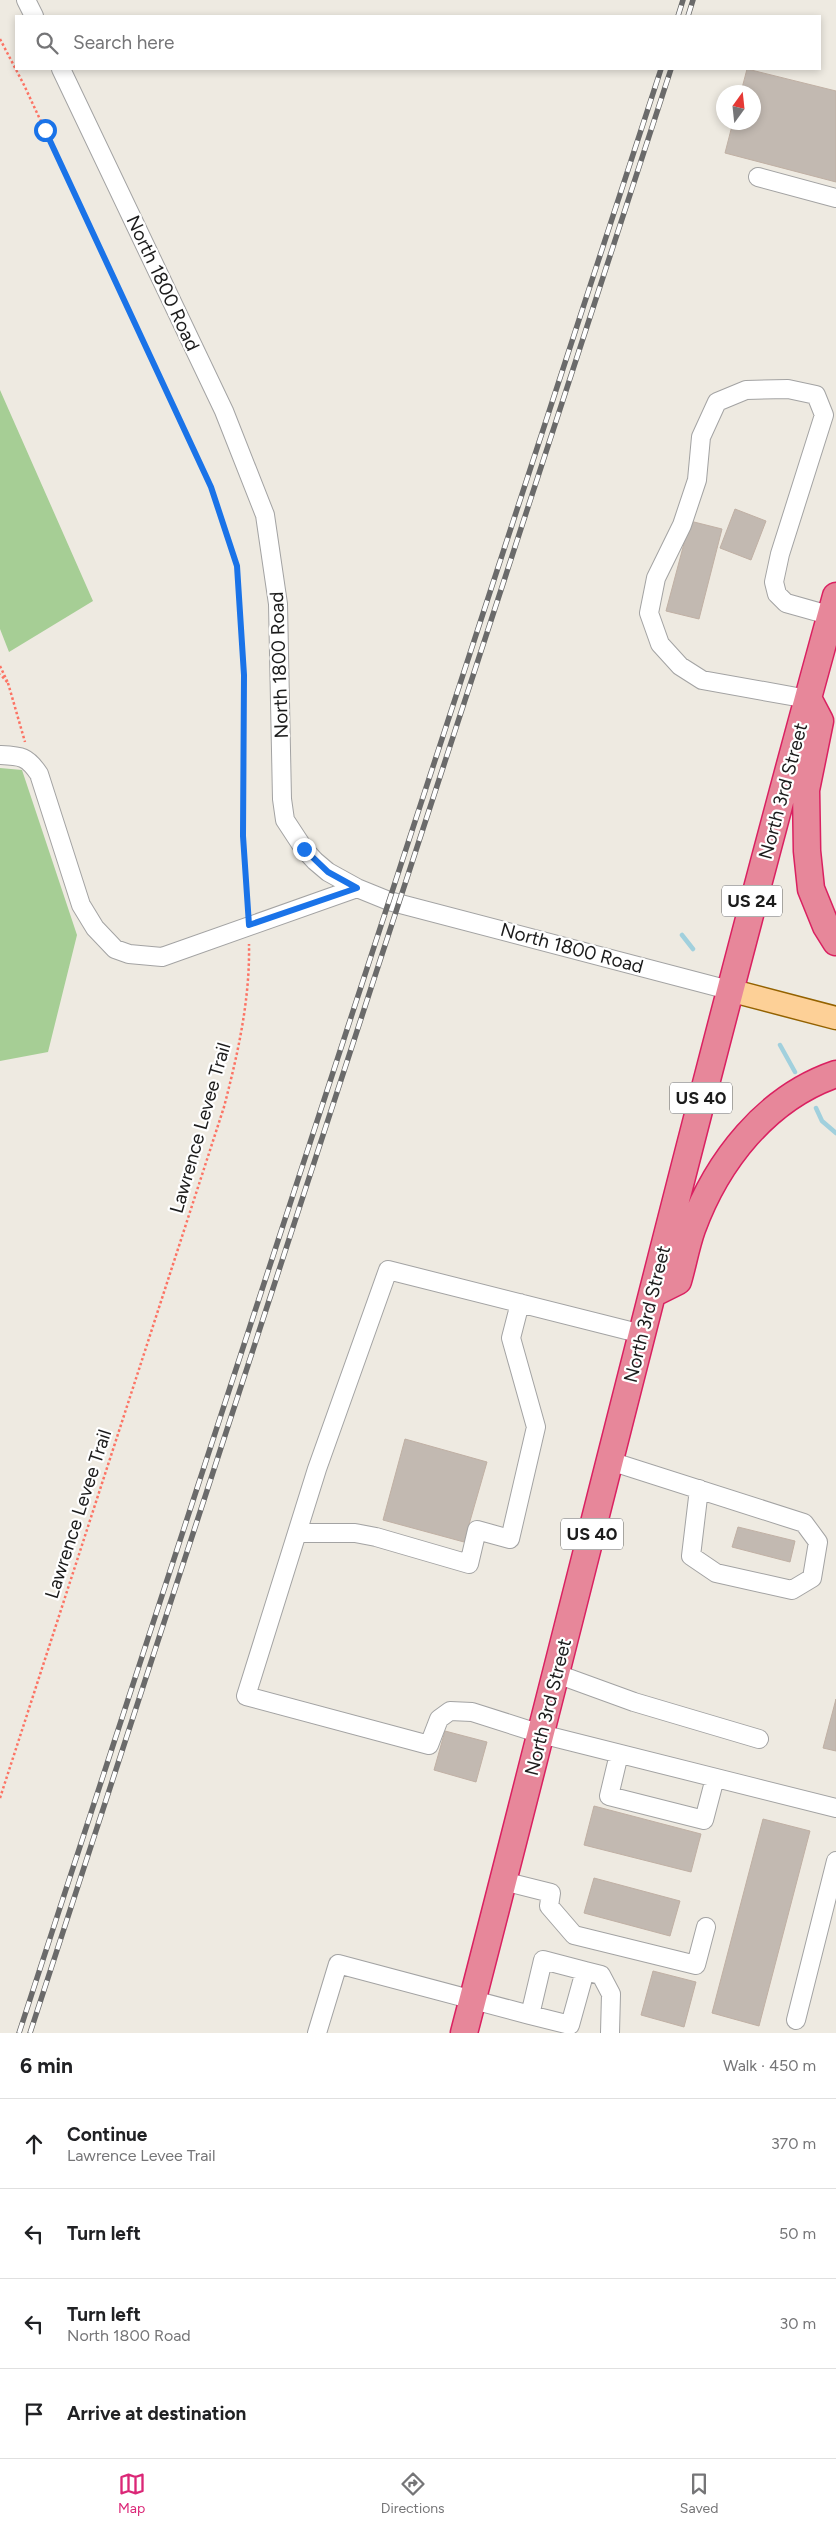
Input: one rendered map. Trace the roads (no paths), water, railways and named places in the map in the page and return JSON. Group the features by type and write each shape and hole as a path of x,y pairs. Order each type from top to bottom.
{"highway":[{"name":"North 3rd Street","path":"464,2033 557,1674 729,990 834,610"},
{"path":"808,699 820,721 806,790 807,851 811,889 826,926 836,942"},
{"path":"652,1294 678,1281 692,1229 711,1185 731,1155 762,1119 784,1100 805,1087 836,1074"}],"main road":[{"path":"729,990 836,1018"}],"street":[{"path":"26,0 34,15"},
{"name":"North 1800 Road","path":"61,70 224,411 265,515 278,604 282,799 285,820 304,849 328,872 357,888 397,903 729,990"},
{"path":"758,178 836,198"},
{"path":"808,699 702,680 680,666 660,644 649,613 656,578 682,525 697,480 701,437 716,402 746,390 788,389 816,395 824,414 780,554 774,582 777,594 786,604 834,610"},
{"path":"0,755 18,756 30,760 39,774 81,905 95,928 115,948 130,954 162,957 357,888"},
{"path":"642,1334 388,1270 316,1469 246,1696 429,1745 439,1719 450,1711 472,1712 541,1734 836,1808"},
{"path":"297,1533 355,1533 376,1536 468,1564 477,1530 510,1539 536,1427 511,1338 520,1303"},
{"path":"610,1461 699,1489 804,1524 818,1542 812,1578 792,1590 716,1572 691,1556 699,1489"},
{"path":"557,1674 634,1702 759,1739"},
{"path":"619,1754 608,1796 704,1820 715,1778"},
{"path":"796,2020 836,1861"},
{"path":"504,1881 551,1893 549,1906 574,1935 696,1965 706,1927"},
{"path":"530,2015 543,1960 601,1976 611,1994 610,2033"},
{"path":"317,2033 338,1964 570,2025 585,1971"}],"waterway":[{"path":"682,935 693,949"},
{"path":"780,1045 795,1072"},
{"path":"816,1108 822,1121 836,1133"}],"railway":[{"path":"678,15 683,0"},
{"path":"688,15 693,0"},
{"path":"19,2033 661,70"},
{"path":"30,2033 671,70"}]}
